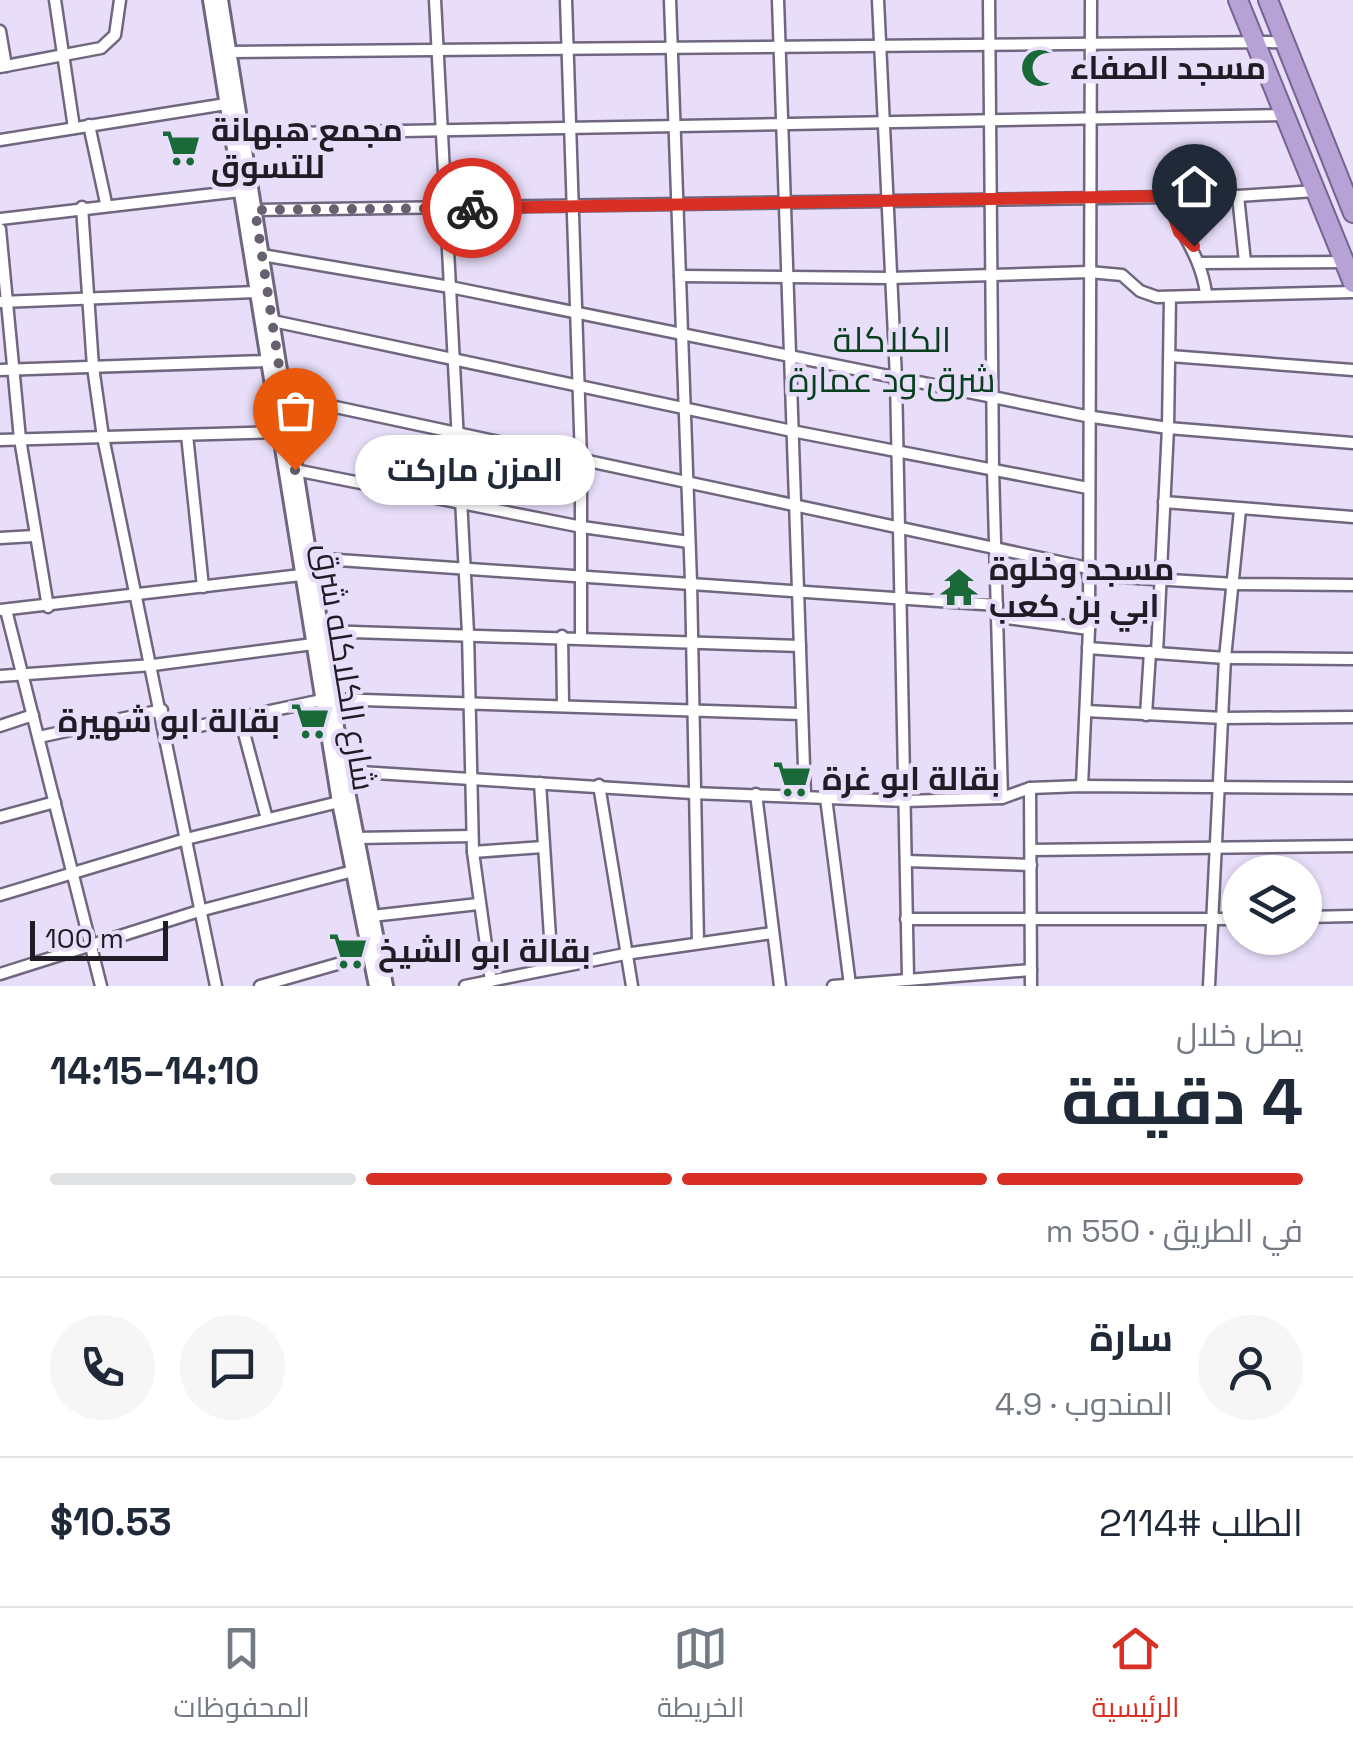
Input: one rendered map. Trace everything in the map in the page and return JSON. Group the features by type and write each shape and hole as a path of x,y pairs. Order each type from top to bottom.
{"highway":[{"path":"1238,0 1353,283"},
{"path":"1268,0 1353,213"}],"street":[{"path":"55,0 74,128"},
{"path":"0,30 3,67 63,57 109,44 120,0"},
{"name":"شارع الكلاكله شرق","path":"210,0 226,104 255,210 322,631 339,802 376,986"},
{"name":"شارع الكلاكله شرق","path":"222,0 240,191 312,644 344,771 386,986"},
{"path":"436,0 468,633 472,836 483,983"},
{"path":"566,0 581,460 581,636"},
{"path":"670,0 691,582 692,793 698,942"},
{"path":"778,0 790,276 800,714 806,796"},
{"path":"878,0 896,378 908,976"},
{"path":"989,0 994,273 992,469 1002,798"},
{"path":"1082,786 1089,629 1086,416 1091,0"},
{"path":"229,52 1284,42"},
{"path":"0,140 226,104"},
{"path":"236,134 1284,115"},
{"path":"89,126 106,203"},
{"path":"255,210 1238,196 1314,190"},
{"path":"0,218 106,203 240,191"},
{"path":"1166,196 1179,232 1194,246 1202,263 1206,293"},
{"path":"1238,196 1244,262"},
{"path":"82,207 92,367 103,437 135,597 153,665 216,986"},
{"path":"0,229 20,439 48,607"},
{"path":"262,255 450,287 1086,416 1168,428 1353,443"},
{"path":"1202,263 1344,262"},
{"path":"680,276 890,278 1089,272 1122,275 1146,294 1170,296 1353,292"},
{"path":"4,302 257,292"},
{"path":"1146,715 1164,502 1170,296"},
{"path":"272,321 792,431 1088,488"},
{"path":"1170,356 1353,370"},
{"path":"0,370 267,361"},
{"path":"284,396 1088,572 1234,584 1353,584"},
{"path":"0,440 278,432"},
{"path":"188,435 203,588"},
{"path":"295,470 582,526 689,542"},
{"path":"1164,502 1353,517"},
{"path":"1208,986 1225,658 1240,510"},
{"path":"0,538 34,536"},
{"path":"309,558 998,604"},
{"path":"101,986 40,736 3,610 301,575"},
{"path":"999,618 1089,629"},
{"path":"322,631 581,636 800,646"},
{"path":"562,636 563,704"},
{"path":"0,676 153,665 312,644"},
{"path":"1088,648 1225,658 1353,659"},
{"path":"166,733 327,699 800,714"},
{"path":"40,736 162,710"},
{"path":"1086,712 1353,718"},
{"path":"0,726 33,715"},
{"path":"240,718 267,819"},
{"path":"344,771 692,793 906,801 1002,798 1030,788 1082,786 1353,788"},
{"path":"540,782 552,968"},
{"path":"599,785 632,986"},
{"path":"1030,788 1032,986"},
{"path":"756,794 780,986"},
{"path":"826,798 850,984"},
{"path":"0,818 56,802"},
{"path":"0,895 186,839 339,802"},
{"path":"356,838 472,836"},
{"path":"1030,850 1353,846"},
{"path":"473,852 543,847"},
{"path":"906,861 1031,864"},
{"path":"0,974 199,911 353,871"},
{"path":"372,916 478,904"},
{"path":"1322,917 1353,916"},
{"path":"906,920 1222,919"},
{"path":"464,986 625,954 772,933"},
{"path":"260,986 369,954"},
{"path":"833,986 908,976 1032,970"}],"way so far":[{"path":"295,470 255,210 472,208"}],"place":[{"name":"مسجد الصفاء","path":"1040,68"},
{"name":"مجمع هبهانة للتسوق","path":"181,148"},
{"name":"المزن ماركت","path":"295,470"},
{"name":"مسجد وخلوة ابي بن كعب","path":"959,587"},
{"name":"بقالة ابو شهيرة","path":"310,721"},
{"name":"بقالة ابو غرة","path":"792,779"},
{"name":"بقالة ابو الشيخ","path":"348,951"}],"district":[{"name":"الكلاكلة شرق ود عمارة","path":"892,360"}],"route":[{"path":"472,208 1166,196 1179,232 1194,246"}]}
